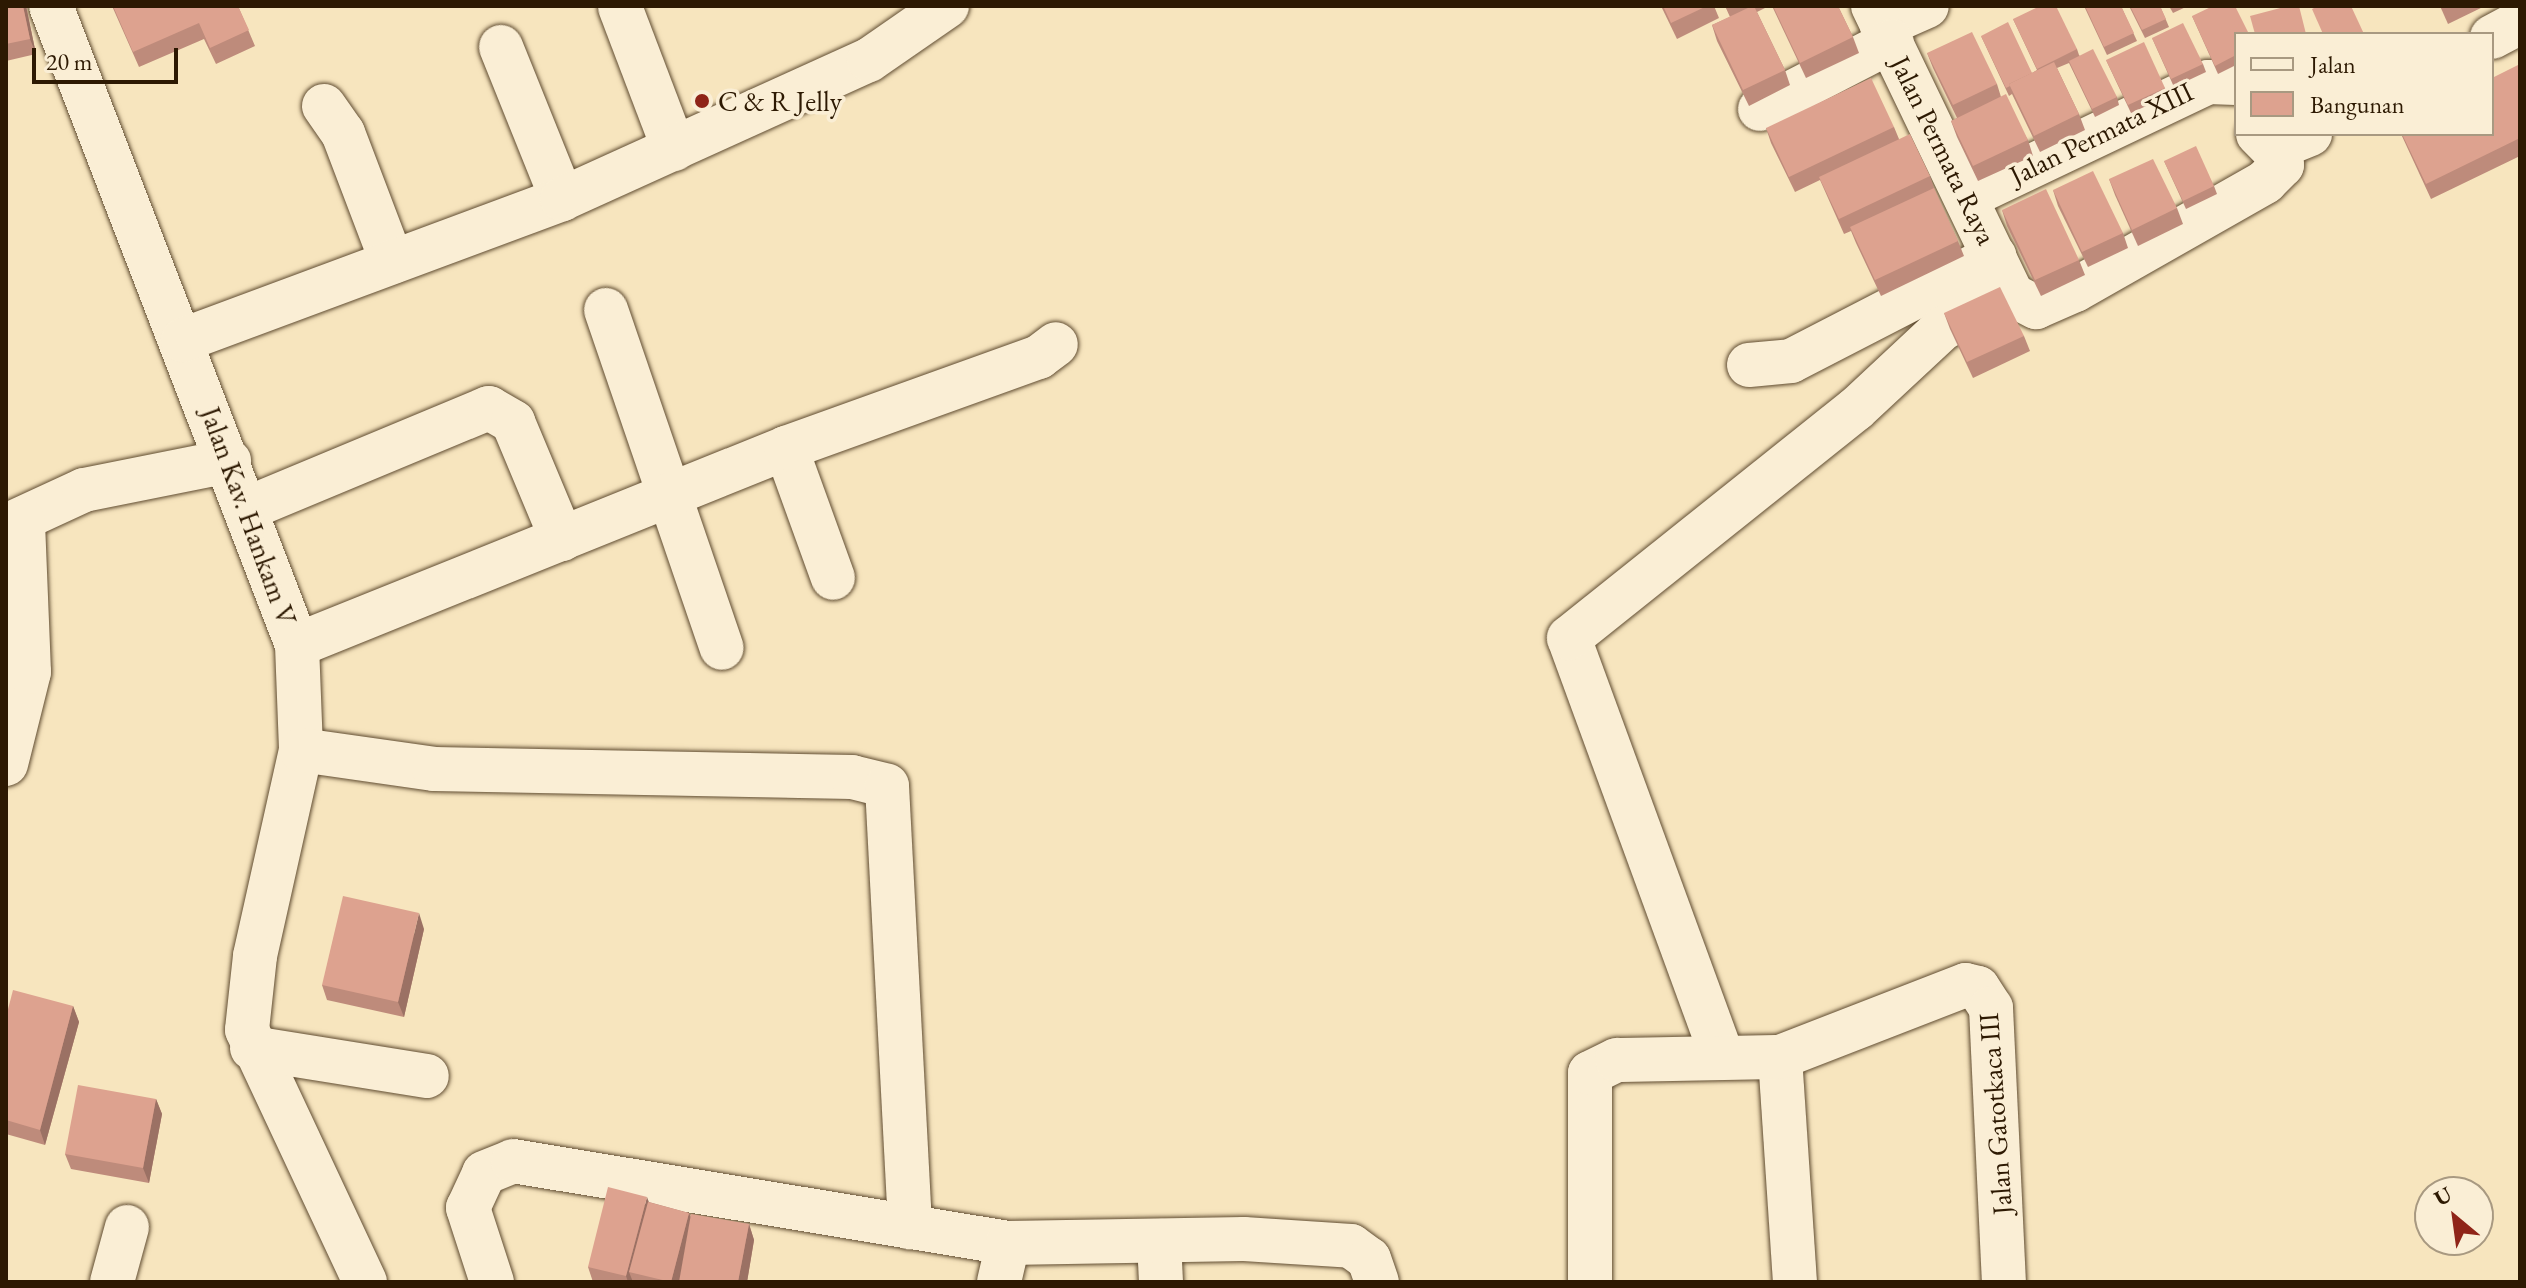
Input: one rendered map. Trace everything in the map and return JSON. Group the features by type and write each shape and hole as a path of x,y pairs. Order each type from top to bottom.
{"street":[{"path":"183,340 562,199 869,60 947,6"},
{"path":"1760,109 1882,24 1927,6"},
{"path":"620,7 674,149"},
{"name":"Jalan Kav. Hankam V","path":"56,8 297,645 301,750 255,956 252,1048"},
{"path":"2494,36 2520,22"},
{"name":"Jalan Permata Raya","path":"1882,24 2012,295"},
{"path":"501,47 562,199"},
{"name":"Jalan Permata XIII","path":"1967,197 2208,82 2234,83"},
{"path":"324,106 343,133 392,262"},
{"path":"1722,1056 1569,638 1856,409 1943,328 2012,295 2036,307 2075,290 2265,182 2282,165 2280,139"},
{"path":"1749,365 1791,361 1994,256"},
{"path":"606,310 675,494 722,648"},
{"path":"297,645 786,448 1039,357 1056,344"},
{"path":"246,509 489,408 513,422 562,539"},
{"path":"786,448 833,578"},
{"path":"6,764 29,672 15,523 84,490 229,461"},
{"path":"301,750 434,769 852,777 887,786 910,1227"},
{"name":"Jalan Gatotkaca III","path":"1590,1282 1590,1073 1617,1060 1780,1057 1966,985 1978,988 1991,1008 2004,1282"},
{"path":"252,1048 427,1076"},
{"path":"252,1048 365,1282"},
{"path":"1780,1057 1795,1282"},
{"path":"492,1282 468,1208 484,1173 513,1161 910,1227 1003,1263 1160,1261 1351,1246 1369,1259 1377,1282"},
{"path":"112,1282 127,1227"}],"building":[{"path":"6,6 23,6 30,39 6,44"},
{"path":"113,6 238,6 249,30 210,48 199,23 133,52"},
{"path":"1663,6 1707,6 1671,23"},
{"path":"1752,6 1785,70 1743,90 1712,25"},
{"path":"1773,6 1838,6 1853,37 1800,63"},
{"path":"2040,6 2056,6 2077,49 2037,69 2013,19"},
{"path":"2085,6 2121,6 2134,33 2104,47"},
{"path":"2130,6 2160,6 2166,19 2142,30"},
{"path":"2213,6 2235,6 2248,32 2234,32 2234,56 2215,66 2192,16"},
{"path":"2299,6 2306,32 2254,32 2250,16"},
{"path":"2318,6 2351,6 2363,32 2322,32 2312,9"},
{"path":"2008,22 2032,73 2006,88 1981,36"},
{"path":"2183,23 2203,64 2171,79 2152,38"},
{"path":"1972,32 1997,84 1953,105 1927,53"},
{"path":"2144,42 2165,88 2128,105 2106,60"},
{"path":"2093,49 2117,97 2092,109 2069,61"},
{"path":"2054,62 2079,114 2034,136 2009,84"},
{"path":"2520,64 2520,138 2426,184 2403,136 2494,136 2494,77"},
{"path":"1871,78 1894,127 1789,177 1766,128"},
{"path":"2006,94 2028,140 1973,166 1951,121"},
{"path":"1910,134 1930,176 1839,219 1819,177"},
{"path":"2196,146 2214,186 2183,201 2164,161"},
{"path":"2153,159 2177,208 2132,230 2109,179"},
{"path":"2093,171 2123,233 2082,252 2053,190"},
{"path":"1934,188 1958,241 1875,280 1850,227"},
{"path":"2046,189 2079,260 2035,280 2002,210"},
{"path":"2000,287 2024,336 1967,362 1944,313"},
{"path":"343,896 419,913 398,1002 322,985"},
{"path":"13,990 73,1006 40,1130 6,1120 6,1017"},
{"path":"78,1085 156,1099 143,1168 65,1154"},
{"path":"608,1187 647,1197 626,1276 588,1267"},
{"path":"648,1202 689,1213 671,1282 629,1272"},
{"path":"691,1214 749,1224 738,1282 679,1282"}],"place":[{"name":"C & R Jelly","path":"702,101"}]}
